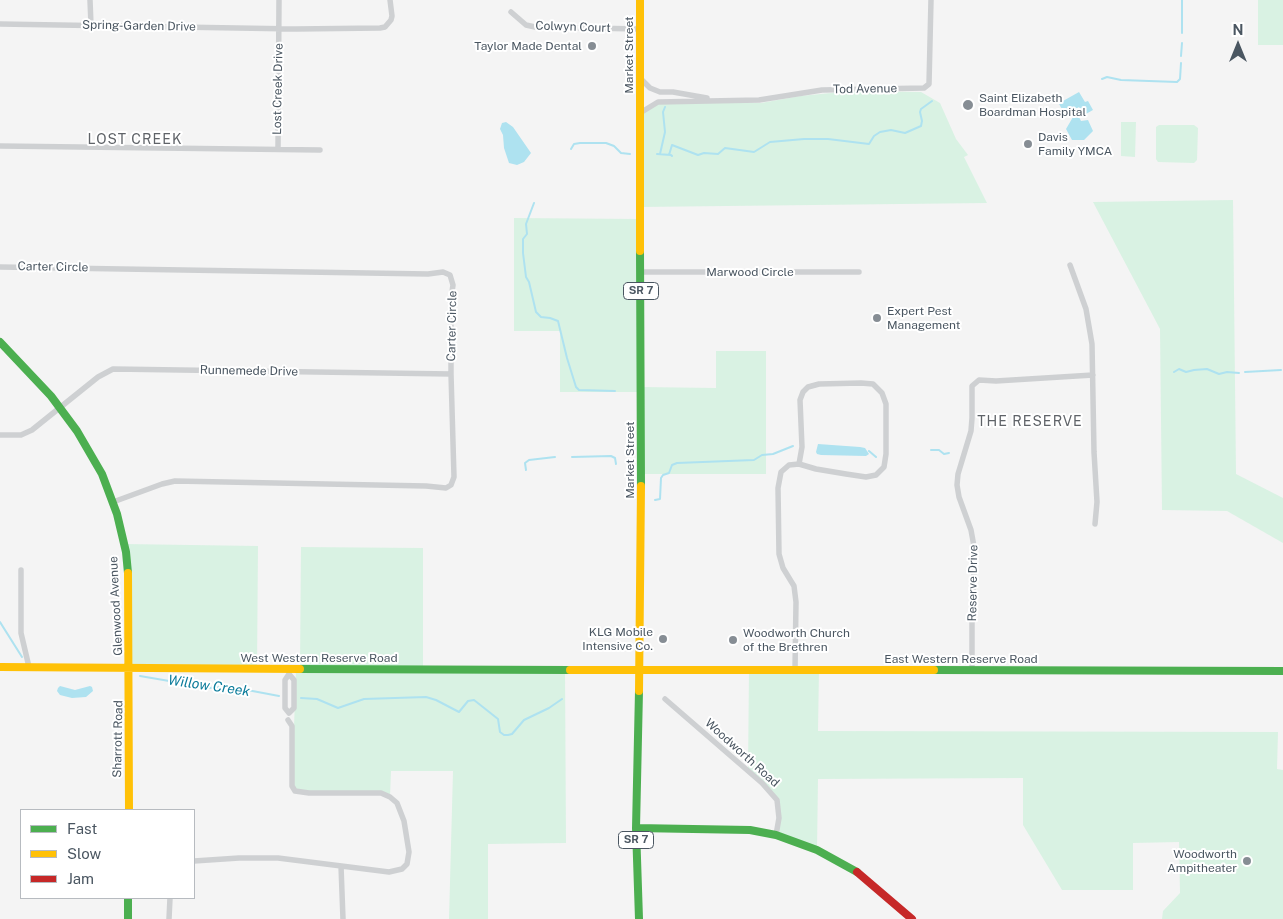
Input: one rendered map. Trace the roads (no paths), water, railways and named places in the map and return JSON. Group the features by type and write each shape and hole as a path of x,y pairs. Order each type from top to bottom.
{"main road":[{"name":"Market Street","path":"638,919 636,828 641,555 640,0"},
{"name":"Glenwood Avenue","path":"0,342 60,407 77,430 94,459 112,502 122,532 129,578 130,668"},
{"name":"West Western Reserve Road","path":"0,667 289,672 638,669"},
{"name":"Sharrott Road","path":"129,809 130,668"},
{"name":"East Western Reserve Road","path":"638,669 1283,671"},
{"path":"636,828 732,829 776,834 817,850 854,870 912,919"},
{"path":"128,899 128,919"}],"street":[{"path":"90,0 91,25"},
{"name":"Lost Creek Drive","path":"278,149 279,0"},
{"name":"Spring-Garden Drive","path":"0,24 380,28 385,27 391,20 390,0"},
{"name":"Tod Avenue","path":"640,113 658,102 759,100 822,90 924,88 929,84 931,0"},
{"name":"Colwyn Court","path":"511,12 526,25 535,27 640,29"},
{"name":"Tod Avenue","path":"640,78 650,88 660,92 693,95 717,100"},
{"name":"Lost Creek Drive","path":"0,146 320,150"},
{"path":"1070,265 1082,296 1092,344 1097,502 1094,524"},
{"name":"Carter Circle","path":"0,267 447,273 450,275 453,285 451,299 451,374 454,477 451,485 446,488 174,482 162,484 112,502"},
{"name":"Marwood Circle","path":"641,272 859,272"},
{"name":"Runnemede Drive","path":"0,435 16,436 25,434 98,377 117,369 451,374"},
{"name":"Reserve Drive","path":"972,670 972,607 975,552 971,530 959,497 957,485 958,474 971,431 972,386 979,380 996,381 1093,375"},
{"path":"795,670 796,602 794,586 783,568 778,554 778,496 781,472 789,465 799,464 846,474 876,475 884,467 886,454 886,404 882,394 873,384 861,382 819,384 808,387 803,392 800,400 802,447 799,464"},
{"path":"21,570 21,633 29,667"},
{"path":"289,672 294,680 294,708 289,713 285,708 286,680 289,672"},
{"name":"Woodworth Road","path":"665,699 762,783 777,800 779,818 776,834"},
{"path":"195,861 278,858 390,872 402,869 407,864 409,852 401,810 390,797 381,793 309,793 295,791 292,786 292,726 288,720"},
{"path":"341,866 343,919"},
{"path":"169,919 170,899"}],"water":[{"path":"1079,92 1085,102 1088,101 1093,110 1084,115 1079,107 1065,115 1058,102"},
{"path":"1073,117 1079,117 1081,121 1088,120 1093,131 1084,140 1072,140 1066,129"},
{"path":"506,122 513,127 531,153 524,162 517,165 509,163 504,148 503,135 500,129 502,123"},
{"path":"818,444 860,447 865,448 869,454 866,456 821,455 816,452"},
{"path":"60,686 75,690 90,686 93,691 86,697 72,698 60,695 57,691"}],"waterway":[{"path":"1182,0 1182,33"},
{"path":"1181,56 1182,43"},
{"path":"1102,79 1107,77 1121,80 1177,82 1180,79 1181,63"},
{"path":"669,155 672,145 698,155 704,153 718,154 725,148 754,152 770,142 804,139 828,139 869,144 874,136 880,132 891,130 905,133 921,126 921,109 932,101"},
{"path":"660,154 665,132 663,112 665,107"},
{"path":"571,149 574,144 606,143 614,146 621,153 630,154"},
{"path":"657,154 672,156"},
{"path":"534,203 526,224 527,234 523,239 523,253 526,277 529,282 536,312 541,317 558,321 576,387 579,390 615,391"},
{"path":"1174,372 1179,369 1186,372 1207,369 1219,374 1227,372 1239,373"},
{"path":"1245,372 1281,370"},
{"path":"655,500 660,499 661,478 669,473 672,465 677,463 754,460 762,455 773,454 793,446"},
{"path":"931,450 939,450 944,454 949,453"},
{"path":"869,451 876,457"},
{"path":"572,457 611,456 615,458 616,464"},
{"path":"526,470 525,463 529,460 555,457"},
{"name":"Willow Creek","path":"0,622 22,657"},
{"name":"Willow Creek","path":"140,676 210,688 226,686 279,696"},
{"name":"Willow Creek","path":"301,698 317,699 338,708 364,699 426,697 459,712 468,701 474,700 498,719 500,732 504,735 512,734 524,720 549,708 562,699"}],"place":[{"name":"Taylor Made Dental","path":"592,46"},
{"name":"Saint Elizabeth Boardman Hospital","path":"968,105"},
{"name":"Davis Family YMCA","path":"1028,144"},
{"name":"Expert Pest Management","path":"877,318"},
{"name":"KLG Mobile Intensive Co.","path":"663,639"},
{"name":"Woodworth Church of the Brethren","path":"733,640"},
{"name":"Woodworth Ampitheater","path":"1247,861"}],"district":[{"name":"LOST CREEK","path":"135,140"},
{"name":"THE RESERVE","path":"1030,422"}]}
